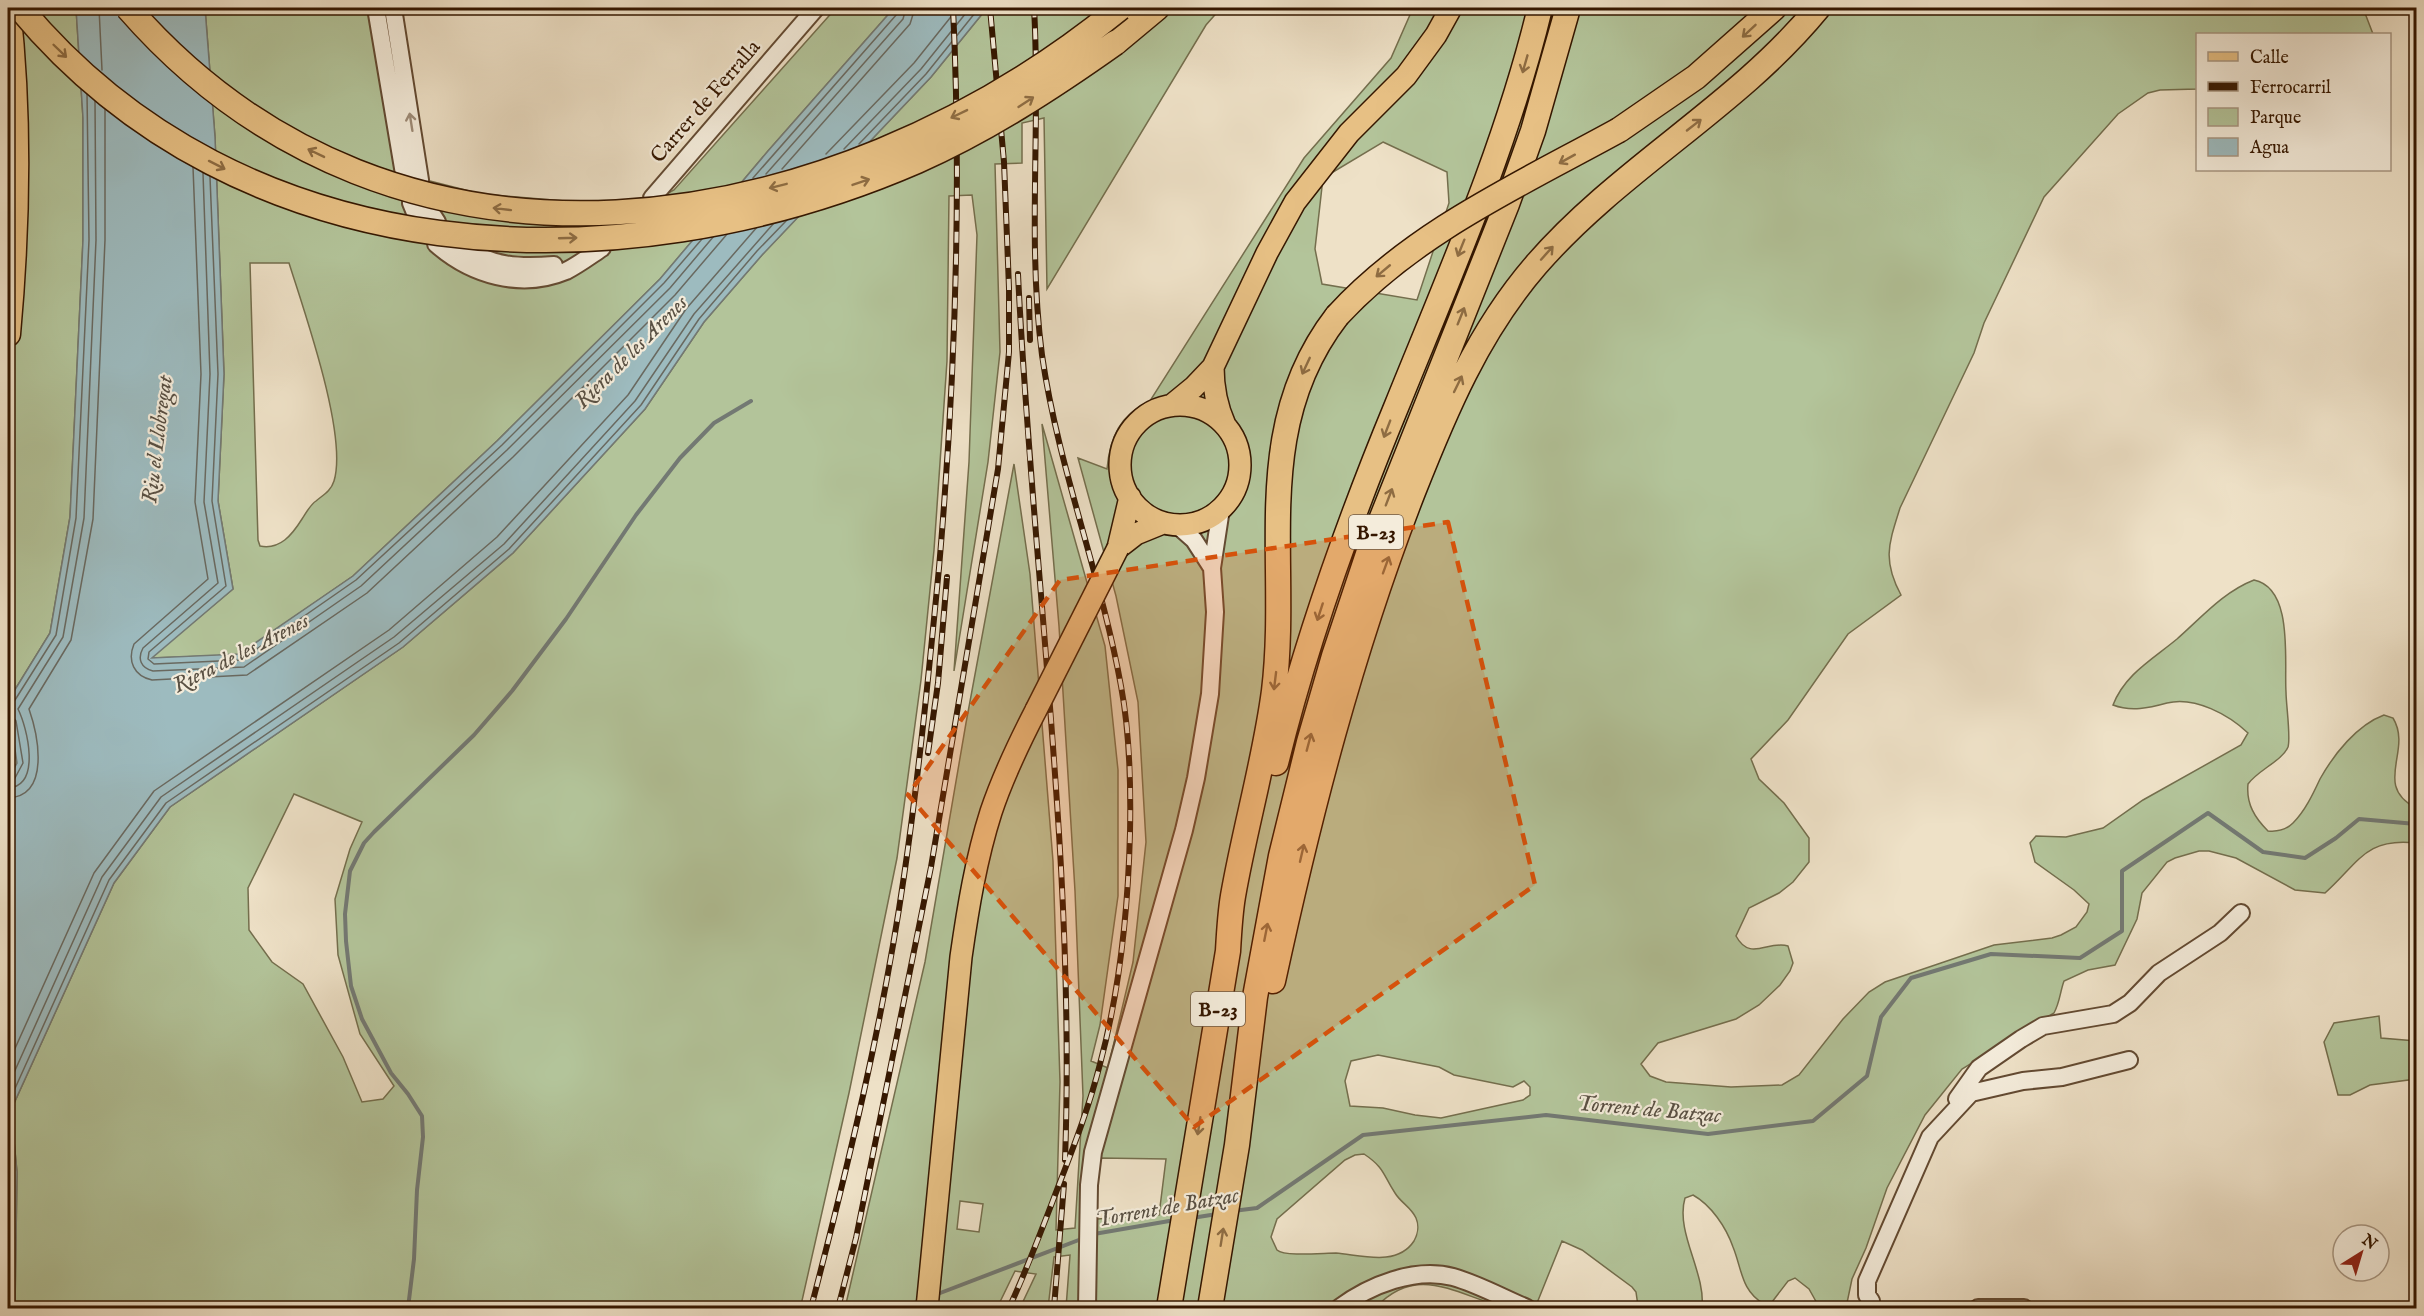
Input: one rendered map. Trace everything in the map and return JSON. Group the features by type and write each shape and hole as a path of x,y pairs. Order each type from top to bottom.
{"highway":[{"path":"8,8 17,156 8,334"},
{"path":"20,8 73,64 122,105 177,144 240,177 311,205 376,224 439,233 517,239 630,234 717,222 790,206 880,176 950,145 1013,110 1090,60 1157,8"},
{"path":"128,8 162,45 216,92 270,129 329,159 384,182 455,201 495,208 573,215 646,212 718,200 796,181 843,166 913,136 1011,87 1063,53 1120,8"},
{"name":"B-23","path":"1171,1298 1228,951 1243,905 1285,729 1330,582 1372,468 1489,176 1519,86 1540,8"},
{"name":"B-23","path":"1211,1302 1249,1074 1255,997 1281,856 1309,742 1334,656 1392,490 1507,204 1533,131 1568,8"},
{"path":"1228,951 1232,898 1264,748 1277,666 1280,610 1278,485 1284,434 1303,372 1312,352 1336,316 1374,279 1432,234 1618,130 1696,77 1773,8"},
{"path":"1249,1074 1314,802 1353,663 1408,504 1468,364 1515,291 1572,226 1616,187 1751,77 1818,8"}],"main road":[{"path":"1170,524 1146,513 1130,497 1120,475 1120,461 1127,435 1146,415 1172,405 1213,367 1271,244 1295,202 1349,133 1406,76 1436,35 1451,8"},
{"path":"1118,548 1136,534 1170,524 1200,522 1221,509 1233,493 1239,473 1237,446 1225,425 1215,396 1213,367"},
{"path":"1172,405 1198,408 1213,415 1225,425"},
{"path":"927,1308 961,957 970,901 994,804 1006,771 1118,548 1130,497"}],"street":[{"path":"376,8 404,174"},
{"path":"393,8 420,180"},
{"name":"Carrer de Ferralla","path":"652,198 816,8"},
{"path":"411,203 428,217"},
{"path":"436,244 452,258 468,267 491,275 516,279 549,277 568,270 602,248"},
{"path":"462,248 488,261 515,266 556,265 584,260"},
{"path":"1087,1308 1089,1185 1093,1152 1184,830 1203,742 1210,694 1215,612 1212,568 1221,509"},
{"path":"1170,524 1194,540 1212,568"},
{"path":"1873,1306 1867,1295 1867,1281 1930,1137 1979,1068 2043,1026 2113,1014 2130,1003 2159,973 2220,933 2241,913"},
{"path":"1930,1137 1971,1093 2023,1081 2062,1077 2129,1060"},
{"path":"1339,1308 1367,1291 1394,1281 1416,1275 1435,1274 1453,1277 1527,1308"},
{"path":"1978,1308 2024,1308"}],"highlighted area":[{"path":"1448,522 1535,885 1194,1127 908,795 1060,580"}],"green space":[{"path":"8,8 76,8 83,118 83,240 70,517 50,633 8,701"},
{"path":"205,8 398,8 426,180 481,194 565,201 656,200 674,190 836,8 894,8 768,151 660,279 497,441 353,576 239,655 150,658 233,589 218,501 224,374 215,137","holes":["250,263 289,263 314,341 330,404 337,460 334,481 329,490 312,505 290,536 274,546 267,547 260,546 258,540"]},
{"path":"987,8 1221,8 1206,25 1047,289 1044,118 1022,123 1022,163 995,164 1000,352 988,462 954,671 969,462 977,235 972,195 949,196 947,361 934,550 921,680 897,858 849,1093 801,1305 825,1308 15,1308 17,1172 11,1110 114,883 170,807 403,647 513,553 645,409 704,322 762,255 931,77","holes":["294,794 362,822 350,849 335,899 338,955 360,1034 394,1086 383,1099 362,1102 343,1057 303,984 272,962 249,930 248,888"]},
{"path":"1413,8 2363,8 2373,33 2196,33 2196,89 2160,90 2148,93 2118,114 2044,197 1984,323 1974,353 1900,508 1890,542 1889,561 1901,595 1848,634 1788,720 1751,759 1759,779 1784,803 1809,838 1809,862 1793,882 1779,893 1749,908 1736,936 1747,948 1788,946 1793,963 1790,971 1780,985 1759,1005 1736,1019 1658,1043 1641,1064 1650,1076 1666,1082 1731,1087 1782,1085 1799,1075 1843,1019 1869,992 1885,982 1994,945 2052,938 2076,927 2087,912 2089,904 2074,890 2035,862 2030,843 2036,836 2066,837 2103,828 2143,800 2241,745 2248,733 2221,714 2200,705 2178,702 2133,709 2113,705 2125,684 2141,668 2222,598 2254,580 2267,586 2276,597 2281,611 2286,645 2289,736 2285,752 2248,784 2248,798 2255,816 2268,831 2282,830 2290,825 2305,808 2339,750 2365,726 2384,715 2393,718 2398,730 2399,743 2395,778 2397,789 2403,799 2416,808 2416,843 2399,842 2373,849 2355,863 2325,893 2295,890 2236,858 2209,851 2199,851 2167,862 2142,893 2137,919 2115,965 2088,970 2064,981 2054,1013 1962,1069 1925,1115 1887,1188 1866,1248 1852,1279 1847,1303 1833,1302 1818,1305 1809,1289 1795,1278 1788,1281 1772,1302 1764,1304 1756,1299 1746,1286 1730,1239 1722,1224 1700,1199 1693,1195 1685,1198 1684,1225 1700,1281 1702,1308 1638,1306 1636,1292 1632,1287 1582,1250 1562,1241 1535,1308 1507,1308 1452,1290 1421,1284 1406,1287 1375,1308 1066,1308 1070,1255 1054,1257 1048,1308 1020,1308 1036,1274 1015,1271 997,1308 845,1308 925,962 1014,464 1030,574 1053,861 1060,1082 1056,1230 1075,1228 1083,1096 1075,891 1059,626 1042,424 1105,646 1118,770 1118,896 1100,1025 1091,1061 1108,1068 1133,962 1146,842 1138,702 1116,596 1078,458 1107,469 1108,457 1118,428 1131,413 1150,401 1304,158 1391,58","holes":["1383,142 1447,172 1449,203 1417,300 1322,284 1315,249 1323,178","1378,1055 1439,1067 1454,1075 1513,1087 1524,1081 1530,1087 1530,1095 1523,1100 1441,1118 1383,1108 1350,1106 1345,1081 1351,1061","1364,1154 1380,1168 1397,1196 1416,1218 1418,1230 1414,1241 1398,1254 1378,1258 1336,1253 1296,1254 1277,1250 1271,1237 1277,1219 1345,1160","1100,1158 1166,1159 1159,1215 1097,1219 1094,1174","960,1201 983,1204 979,1232 957,1229"]},
{"path":"8,704 17,763 8,779"},
{"path":"2379,1016 2381,1038 2416,1041 2416,1079 2370,1085 2350,1095 2338,1095 2324,1042 2334,1023"}],"water":[{"path":"76,8 205,8 215,137 224,374 218,501 233,589 152,658 239,654 353,576 497,441 660,279 768,151 894,8 987,8 931,77 762,255 704,322 645,409 513,553 403,647 170,807 114,883 11,1110 17,1172 15,1308 8,1308 8,779 17,763 8,701 50,633 70,517 83,240 83,118"}],"waterway":[{"path":"408,1308 423,1137 422,1116 391,1073 362,1019 351,986 345,914 350,871 364,843 474,735 512,691 566,619 636,515 680,458 714,423 751,401"},
{"name":"Torrent de Batzac","path":"1233,1211 1257,1208 1363,1135 1546,1115 1708,1134 1813,1121 1867,1076 1881,1017 1911,978 1991,954 2080,958 2122,931 2122,871 2208,813 2263,852 2305,858 2336,838 2359,819 2416,824"},
{"name":"Torrent de Batzac","path":"1192,1218 1217,1214"},
{"name":"Torrent de Batzac","path":"1094,1234 1175,1220"},
{"name":"Torrent de Batzac","path":"935,1295 1084,1238"},
{"name":"Torrent de Batzac","path":"902,1308 919,1301"}],"railway":[{"path":"811,1308 851,1147 886,985 904,876 923,722 945,498 953,358 957,218 953,8"},
{"path":"838,1308 856,1238 931,867 998,469 1009,352 1009,288 1004,162 990,8"},
{"path":"1009,1308 1071,1152 1100,1064 1113,1007 1122,950 1130,833 1129,759 1121,686 1113,645 1058,438 1042,355 1035,268 1036,51 1034,8"},
{"path":"1018,274 1024,385 1059,827 1067,1049 1065,1160"},
{"path":"1029,298 1030,340"},
{"path":"928,753 938,683 947,577"},
{"path":"1054,1308 1064,1184"}],"water label":[{"name":"Riera de les Arenes","path":"630,351"},
{"name":"Riu el Llobregat","path":"156,439"},
{"name":"Riera de les Arenes","path":"240,652"}]}
